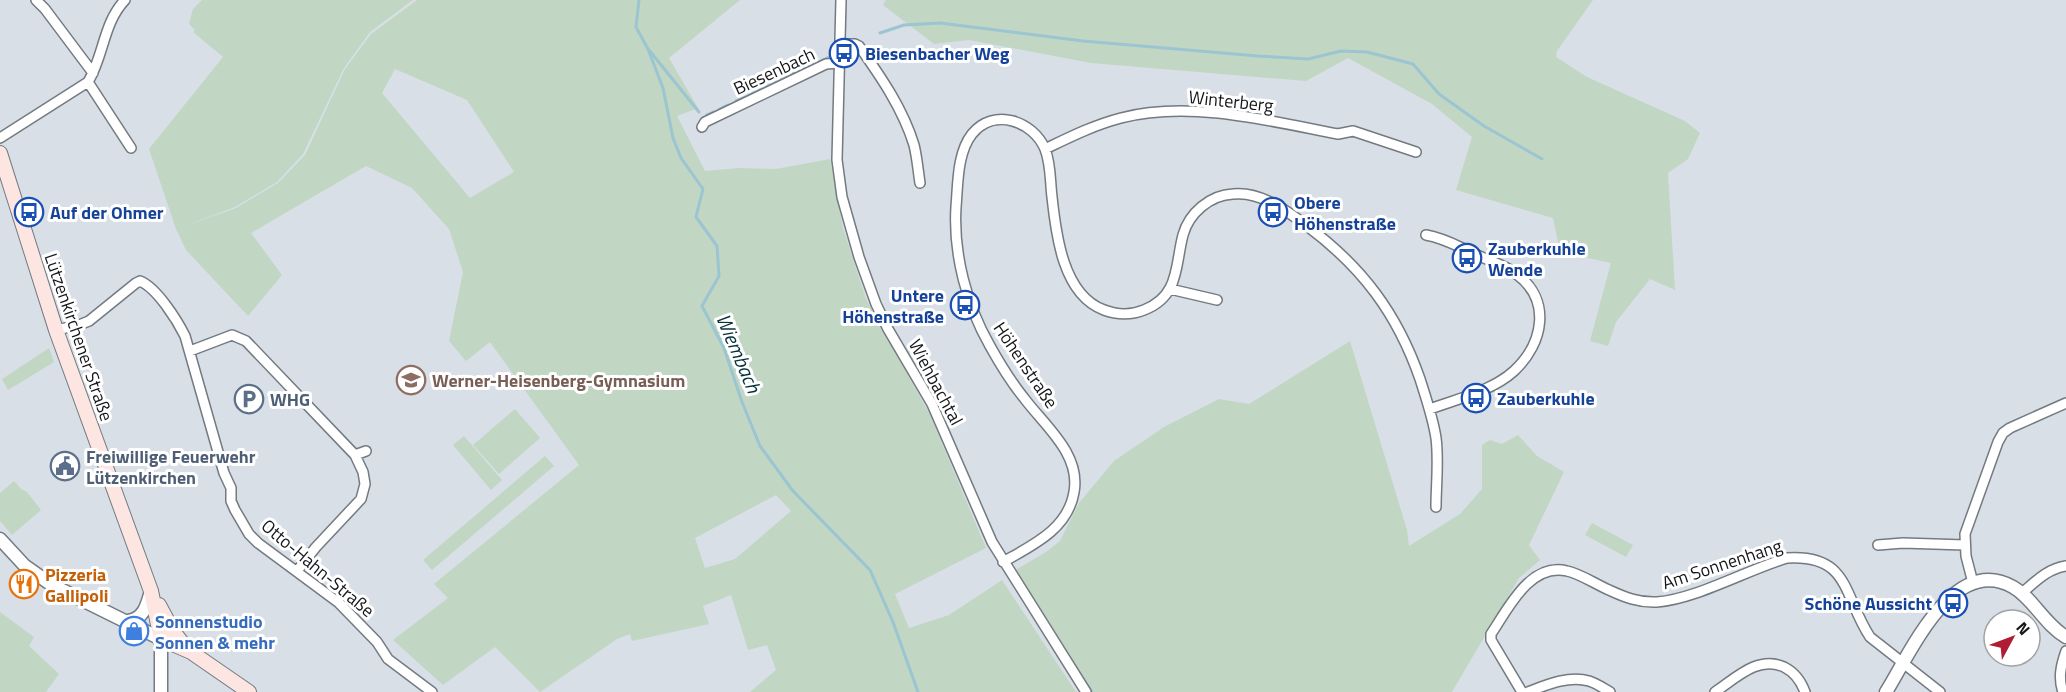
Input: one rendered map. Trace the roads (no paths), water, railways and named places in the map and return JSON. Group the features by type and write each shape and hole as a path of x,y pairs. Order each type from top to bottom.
{"main road":[{"name":"Lützenkirchener Straße","path":"0,153 56,330 151,591 161,639"},
{"path":"151,591 173,632 191,652"},
{"path":"161,639 191,652 249,692"}],"street":[{"path":"36,0 45,9 91,77 131,148"},
{"path":"0,138 91,77 111,20 125,0"},
{"name":"Biesenbach","path":"702,127 705,122 826,64 838,63 841,0"},
{"path":"840,44 859,46 888,88 912,141 920,183"},
{"name":"Wiehbachtal","path":"838,63 837,160 842,197 876,304 932,404 981,521 1003,562 1086,692"},
{"name":"Winterberg","path":"1045,149 1079,132 1123,118 1171,112 1232,115 1338,134 1353,130 1416,152"},
{"name":"Höhenstraße","path":"1003,562 1039,542 1057,526 1067,514 1074,493 1075,479 1072,463 1063,446 1023,398 990,346 970,302 960,262 955,218 960,163 966,145 973,134 982,126 997,120 1012,120 1027,126 1036,134 1045,149 1049,162 1054,216 1071,279 1092,305 1106,312 1135,314 1161,301 1170,289 1178,271 1183,233 1190,219 1200,207 1212,199 1232,194 1253,195 1274,204 1331,244 1348,259 1378,296 1396,322 1410,350 1430,409 1437,441 1436,507"},
{"path":"1426,235 1443,238 1513,272 1527,283 1535,295 1541,316 1539,333 1531,352 1513,372 1474,393 1430,409"},
{"name":"Otto-Hahn-Straße","path":"56,330 79,326 89,321 132,285 141,281 147,285 178,323 190,351 224,473 231,488 231,501 249,534 343,607 377,642 388,659 432,692"},
{"path":"1170,289 1217,300"},
{"path":"190,351 232,335 246,341 355,455 363,472 365,484 361,499 297,571"},
{"path":"1973,583 1966,556 1965,534 1998,442 2003,433 2010,428 2066,403"},
{"path":"355,455 366,451"},
{"path":"0,539 20,561 38,576 68,594 128,621 161,639 161,692"},
{"path":"1878,545 1903,543 1965,545"},
{"name":"Am Sonnenhang","path":"1522,692 1491,640 1491,634 1521,589 1533,579 1558,569 1569,571 1628,598 1653,602 1684,596 1787,558 1802,557 1819,560 1831,567 1841,578 1870,637 1904,664"},
{"path":"2021,594 2046,572 2066,566"},
{"path":"1886,692 1926,626 1946,600 1960,589 1973,583 1988,580 2014,588 2050,626 2066,637"},
{"path":"128,621 138,618 143,613 151,591"},
{"path":"2063,692 2060,682 2061,664 2066,651"},
{"path":"161,665 177,653 191,652"},
{"path":"1715,692 1759,663 1772,662 1788,669 1796,676 1805,692"},
{"path":"1904,664 1940,692"},
{"path":"1528,692 1550,683 1587,680 1610,692"}],"waterway":[{"name":"Wiembach","path":"639,0 636,27 648,49 663,88 673,138 681,158 703,189 696,217 717,246 719,276 702,306 724,348 760,446 793,491 870,570 893,622 918,692"},
{"path":"880,33 904,25 940,23 1083,41 1258,56 1308,59 1341,51 1367,52 1413,64 1439,94 1484,126 1542,159"},
{"path":"649,50 699,112"},
{"path":"815,64 831,56"},
{"path":"804,69 809,66"},
{"path":"782,79 799,71"},
{"path":"766,87 777,82"},
{"path":"749,95 762,89"},
{"path":"736,101 746,97"},
{"path":"720,109 728,105"},
{"path":"707,115 714,112"},
{"path":"1062,646 1092,692"}],"place":[{"name":"Biesenbacher Weg","path":"844,53"},
{"name":"Auf der Ohmer","path":"29,212"},
{"name":"Obere Höhenstraße","path":"1273,212"},
{"name":"Zauberkuhle Wende","path":"1467,258"},
{"name":"Untere Höhenstraße","path":"965,305"},
{"name":"Werner-Heisenberg-Gymnasium","path":"411,380"},
{"name":"Zauberkuhle","path":"1476,398"},
{"name":"WHG","path":"249,399"},
{"name":"Freiwillige Feuerwehr Lützenkirchen","path":"65,466"},
{"name":"Pizzeria Gallipoli","path":"24,584"},
{"name":"Schöne Aussicht","path":"1953,603"},
{"name":"Sonnenstudio Sonnen & mehr","path":"134,631"}]}
